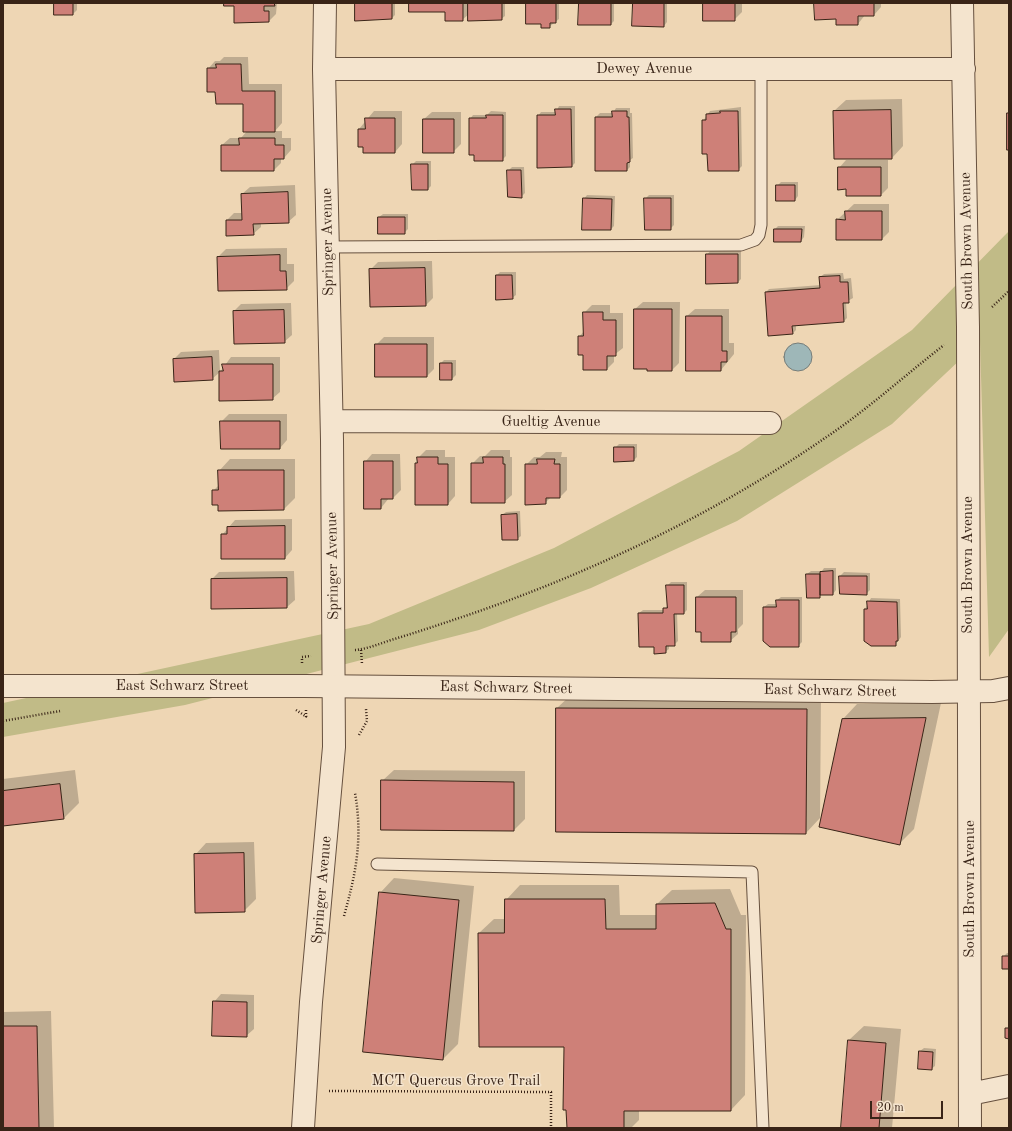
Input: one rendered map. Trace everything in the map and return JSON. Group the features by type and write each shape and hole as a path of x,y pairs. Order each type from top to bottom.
{"street":[{"name":"Springer Avenue","path":"303,1128 311,1002 334,747 332,421 324,69 325,3"},
{"name":"South Brown Avenue","path":"962,3 964,69 970,692 970,1128"},
{"name":"Dewey Avenue","path":"324,69 964,69"},
{"name":"Gueltig Avenue","path":"332,421 770,423"},
{"name":"East Schwarz Street","path":"3,686 970,692 993,691 1009,688"},
{"path":"970,1094 1009,1086"}],"lane":[{"path":"328,247 733,245 749,242 759,235 761,225 761,69"},
{"path":"377,864 752,872 763,1128"}],"path":[{"path":"988,310 1009,292"},
{"path":"361,650 518,598 587,569 690,519 741,491 825,438 858,415 948,343"},
{"name":"MCT Quercus Grove Trail","path":"324,1091 551,1092 551,1128"}],"shaded area":[{"path":"1009,231 1009,629 989,657 980,341 892,424 737,521 591,588 479,630 185,705 3,737 3,703 369,624 554,548 739,451 912,330"}],"water":[{"path":"798,343 808,347 812,357 808,367 798,371 788,367 784,357 788,347"}],"building":[{"path":"54,3 73,3 73,15 54,15"},
{"path":"224,3 274,3 275,6 264,6 264,11 269,11 269,22 234,23 234,6 224,6"},
{"path":"355,3 392,3 392,19 355,21"},
{"path":"409,3 463,3 463,21 445,21 445,12 409,12"},
{"path":"468,3 502,3 502,20 468,21"},
{"path":"526,3 556,3 556,23 550,23 550,28 541,28 541,24 526,24"},
{"path":"579,3 611,3 611,25 578,25"},
{"path":"633,3 664,3 664,27 632,26"},
{"path":"703,3 735,3 735,21 703,21"},
{"path":"814,3 874,3 874,16 858,16 858,25 836,25 836,19 815,20"},
{"path":"216,64 241,64 242,91 275,91 275,132 243,132 243,104 216,104 215,92 207,92 207,68 216,68"},
{"path":"555,109 571,109 572,167 537,168 537,115 555,115"},
{"path":"891,110 892,159 834,159 833,111"},
{"path":"612,111 627,111 627,117 629,117 630,162 627,163 627,171 595,171 595,117 612,117"},
{"path":"720,111 738,111 739,171 708,171 707,154 702,154 702,120 706,120 706,114 720,113"},
{"path":"1007,113 1009,113 1009,150 1007,150"},
{"path":"486,115 503,115 503,161 474,161 474,155 469,155 469,118 486,118"},
{"path":"365,118 395,118 395,153 363,153 363,147 358,147 358,129 365,129"},
{"path":"423,119 454,119 454,153 423,153"},
{"path":"239,138 275,138 275,145 284,145 284,159 274,159 274,171 221,171 221,145 239,145"},
{"path":"411,164 428,164 428,190 412,190"},
{"path":"838,167 881,167 881,196 846,196 846,189 838,190"},
{"path":"507,170 521,170 522,198 508,197"},
{"path":"776,185 795,185 795,201 776,201"},
{"path":"288,192 289,223 253,224 254,235 226,236 226,220 242,220 241,194"},
{"path":"583,198 612,199 611,230 582,230"},
{"path":"644,198 671,198 671,230 645,230"},
{"path":"845,211 882,211 882,240 836,240 836,219 845,220"},
{"path":"378,217 405,217 405,234 378,234"},
{"path":"774,229 802,229 801,242 774,242"},
{"path":"706,254 738,254 738,283 706,284"},
{"path":"280,255 280,271 286,271 287,290 218,291 217,257"},
{"path":"425,268 426,306 370,307 369,269"},
{"path":"496,275 512,275 513,299 496,300"},
{"path":"840,276 840,282 848,282 849,303 843,303 844,322 792,326 793,334 768,336 765,292 820,288 819,277"},
{"path":"634,309 672,309 672,371 647,371 647,369 634,369"},
{"path":"284,310 285,343 234,344 233,311"},
{"path":"583,312 603,312 603,320 616,320 616,356 607,356 607,370 583,370 583,355 578,355 578,336 583,336"},
{"path":"686,316 722,316 722,351 727,351 727,362 721,362 721,371 686,371"},
{"path":"375,344 427,344 427,377 375,377"},
{"path":"212,357 213,380 174,382 173,359"},
{"path":"440,363 452,363 452,380 440,380"},
{"path":"222,364 273,364 273,400 219,401 219,371 223,371"},
{"path":"220,421 280,421 280,449 221,449"},
{"path":"614,447 634,447 634,461 614,462"},
{"path":"417,457 438,457 438,464 448,464 448,505 415,505 415,463 417,463"},
{"path":"483,457 503,457 503,464 505,464 505,503 471,503 471,463 483,463"},
{"path":"537,459 555,459 554,464 560,464 560,498 546,498 546,504 525,505 525,464 537,464"},
{"path":"364,461 393,461 393,499 381,499 381,509 364,509"},
{"path":"218,470 284,470 284,510 218,511 218,505 212,505 212,490 218,490"},
{"path":"517,514 518,540 502,540 501,515"},
{"path":"285,526 285,559 221,559 221,534 227,534 227,527"},
{"path":"833,571 833,595 820,595 820,572"},
{"path":"806,574 820,574 820,598 807,598"},
{"path":"839,576 867,576 867,595 840,594"},
{"path":"287,578 287,608 211,609 211,579"},
{"path":"666,585 684,585 684,614 674,614 675,646 666,646 666,653 654,654 654,647 639,647 638,613 663,613 663,608 667,608"},
{"path":"696,597 736,597 736,632 731,632 731,642 701,642 701,632 696,632"},
{"path":"776,600 799,600 799,647 770,647 763,641 763,607 776,607"},
{"path":"867,601 897,602 898,641 896,641 896,646 871,646 864,641 864,609 867,609"},
{"path":"556,708 807,709 806,834 556,832"},
{"path":"926,718 900,845 819,827 842,719"},
{"path":"381,780 514,782 514,831 381,830"},
{"path":"60,784 64,819 3,826 3,791"},
{"path":"244,853 245,912 195,913 194,854"},
{"path":"379,892 459,900 443,1060 363,1052"},
{"path":"505,899 605,899 606,929 656,929 656,904 715,903 726,929 731,929 731,1111 624,1111 624,1128 567,1128 566,1110 563,1110 564,1047 479,1047 478,933 504,933"},
{"path":"1002,956 1009,956 1009,969 1002,969"},
{"path":"213,1001 247,1002 247,1037 212,1036"},
{"path":"3,1026 37,1026 39,1128 3,1128"},
{"path":"1005,1028 1009,1028 1009,1039 1005,1038"},
{"path":"848,1040 886,1043 879,1128 841,1128"},
{"path":"919,1051 933,1052 932,1070 918,1069"}]}
